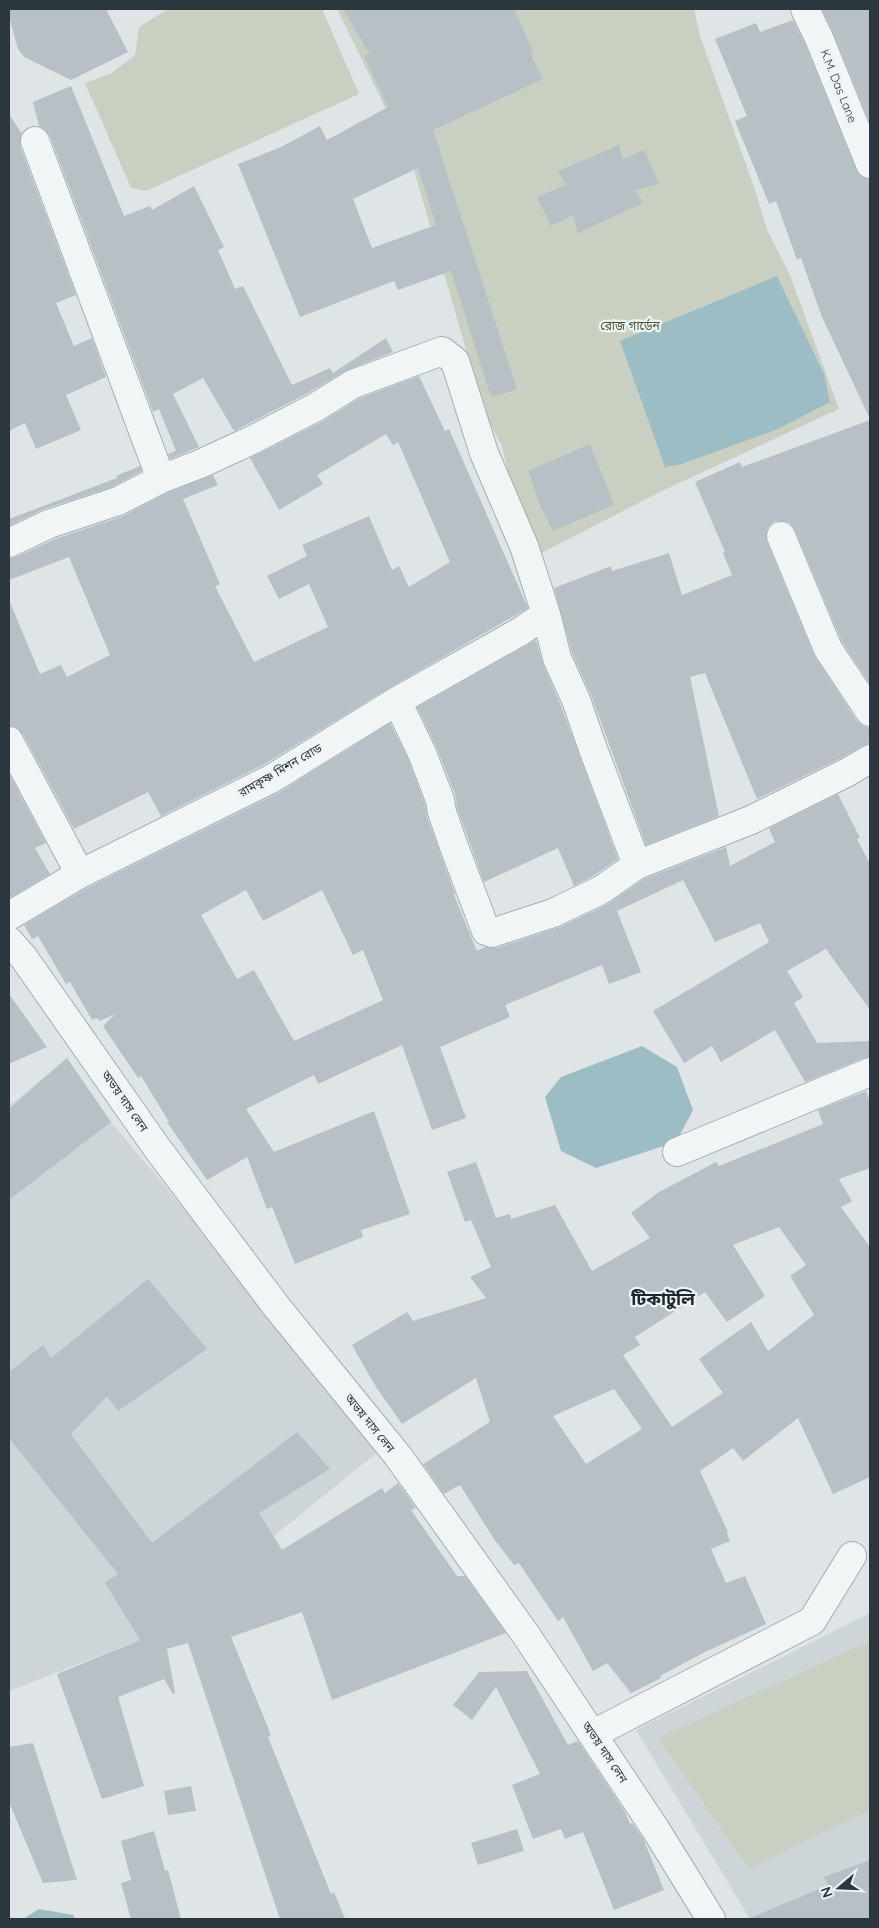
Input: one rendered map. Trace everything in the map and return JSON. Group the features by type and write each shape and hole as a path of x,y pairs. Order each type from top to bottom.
{"street":[{"name":"K.M. Das Lane","path":"804,9 820,38 870,164"},
{"path":"35,141 161,479"},
{"path":"9,543 49,524 118,501 161,479 200,464 250,441 316,407 353,384 442,351 455,361 484,453 524,546 546,614 557,658 576,700 637,865"},
{"path":"781,536 828,649 870,712"},
{"name":"রামকৃষ্ণ মিশন রোড","path":"9,916 80,874 271,779 396,701 521,631 546,614"},
{"path":"396,701 422,753 440,800 452,844 486,931 492,933 553,913 601,890 637,865 751,820 846,773 870,759"},
{"path":"9,741 80,874"},
{"name":"অভয় দাস লেন","path":"9,941 35,974 157,1148 276,1306 398,1456 526,1635 593,1734 711,1919"},
{"path":"677,1152 870,1072"},
{"path":"593,1734 812,1621 852,1556"}],"shaded area":[{"path":"67,1058 111,1122 384,1447 150,1636 9,1691 9,1106"},
{"path":"870,1613 870,1919 750,1919 636,1730"}],"green space":[{"path":"168,9 322,9 359,94 146,191 131,188 85,83 110,74 135,55 139,27"},
{"name":"রোজ গার্ডেন","path":"337,9 694,9 700,36 754,187 768,232 790,275 839,409 662,491 528,560 502,446 485,415 411,160"},
{"path":"870,1641 870,1810 749,1869 658,1738"}],"water":[{"path":"777,276 824,374 830,402 778,429 682,464 665,467 620,341"},
{"path":"642,1046 677,1067 693,1110 676,1142 596,1168 561,1151 545,1097 561,1077"},
{"path":"39,1909 73,1915 75,1919 23,1919"}],"building":[{"path":"9,9 106,9 128,52 71,80 24,57 18,49 9,16"},
{"path":"343,9 514,9 533,52 530,53 543,79 433,130 517,389 491,397 451,271 398,290 394,281 300,317 238,164 281,147 320,126 327,140 388,107 364,56 369,53","holes":["418,168 436,225 372,248 353,199"]},
{"path":"822,9 870,9 870,123 833,32"},
{"path":"793,20 805,44 856,170 861,177 870,179 870,419 822,317 801,258 797,260 776,201 769,204 735,121 747,116 715,39 756,23 760,32"},
{"path":"71,86 124,216 150,206 152,210 194,186 224,247 218,250 235,289 243,286 292,385 330,368 333,373 386,338 393,352 345,371 308,393 234,431 203,378 173,394 199,447 170,459 168,454 176,451 159,409 153,412 50,136 45,129 39,126 33,102"},
{"path":"9,114 22,134 20,146 76,295 56,303 74,346 92,338 106,377 66,395 81,430 36,449 25,423 9,431"},
{"path":"619,145 623,159 644,150 659,184 635,190 643,203 578,233 573,215 551,226 537,197 566,185 558,171"},
{"path":"419,376 445,431 449,429 528,608 389,688 263,765 161,816 148,792 74,829 23,734 17,728 9,726 9,600 40,674 61,665 67,677 110,655 69,557 9,580 9,558 16,557 55,539 123,516 167,493 213,475 218,485 183,499 220,584 215,586 254,662 328,627 309,584 279,599 267,576 307,556 302,545 369,516 392,570 399,566 409,587 450,562 398,442 393,445 386,434 317,475 323,484 279,510 250,458 323,421 360,398"},
{"path":"870,420 870,684 842,642 795,530 790,523 775,521 768,527 766,534 767,542 814,655 857,721 863,726 870,728 870,743 757,799 705,673 690,677 719,816 646,845 591,695 572,653 554,588 611,566 612,571 669,553 682,595 732,575 723,553 725,552 695,482 740,462 742,467"},
{"path":"590,444 614,505 553,531 540,505 528,471"},
{"path":"140,466 142,471 112,487 44,509 9,526 9,519 117,478 116,476"},
{"path":"536,640 543,664 561,706 618,859 574,886 558,848 484,882 457,808 455,794 436,746 417,707"},
{"path":"390,723 408,759 425,804 427,817 454,895 477,951 485,947 497,948 560,927 608,904 644,879 726,847 730,866 775,842 769,828 838,794 860,838 857,839 870,864 870,1010 826,949 787,971 803,997 794,1003 817,1043 870,1041 870,1057 805,1082 775,1030 721,1062 712,1046 684,1063 653,1011 769,942 760,923 715,942 683,880 617,911 641,972 609,984 602,965 505,1005 510,1017 440,1047 466,1118 432,1130 402,1045 318,1084 314,1075 246,1109 274,1152 374,1111 410,1214 361,1230 363,1237 295,1264 272,1207 267,1209 247,1157 207,1180 167,1122 169,1122 141,1076 138,1078 103,1026 115,1014 100,1021 97,1018 92,1020 70,982 66,984 38,936 32,939 24,925 87,888 278,793","holes":["246,890 263,921 322,890 353,955 363,950 383,1000 294,1041 254,970 237,979 201,915"]},
{"path":"9,774 46,843 35,848 50,874 9,898"},
{"path":"9,994 47,1047 9,1064"},
{"path":"67,1058 111,1122 9,1200 9,1109"},
{"path":"866,1091 870,1102 870,1168 839,1179 852,1201 841,1207 870,1247 870,1477 833,1494 798,1418 743,1461 733,1448 700,1471 728,1532 730,1541 711,1549 726,1583 745,1576 766,1624 705,1652 631,1693 607,1663 593,1671 563,1617 558,1621 519,1563 514,1565 494,1539 460,1485 444,1494 423,1464 490,1422 476,1378 402,1424 376,1387 352,1345 407,1312 413,1321 486,1298 470,1277 491,1267 471,1220 465,1222 447,1172 476,1162 496,1218 510,1214 511,1219 555,1205 592,1271 650,1238 631,1213 659,1192 716,1162 719,1166 823,1124 818,1110","holes":["779,1227 806,1265 790,1276 814,1315 768,1351 751,1322 699,1359 723,1393 672,1427 623,1355 640,1345 635,1337 705,1292 727,1322 765,1296 733,1245","614,1389 642,1429 586,1464 553,1416"]},
{"path":"148,1279 207,1349 118,1411 107,1396 71,1434 152,1543 297,1432 330,1469 259,1513 282,1550 382,1488 385,1493 398,1483 416,1508 411,1510 457,1576 465,1576 506,1633 332,1700 302,1612 231,1637 271,1735 268,1737 331,1894 334,1892 345,1919 280,1919 188,1643 167,1649 175,1693 173,1694 164,1679 118,1697 144,1786 102,1799 57,1674 140,1640 105,1583 118,1574 9,1438 9,1372 43,1345 51,1358"},
{"path":"527,1671 568,1745 578,1741 625,1812 630,1824 632,1823 643,1838 664,1890 614,1910 583,1832 565,1839 561,1829 533,1839 512,1785 540,1774 496,1687 472,1720 453,1705 479,1672"},
{"path":"33,1743 77,1880 43,1883 9,1802 9,1747"},
{"path":"191,1786 196,1811 168,1815 164,1791"},
{"path":"517,1829 524,1851 478,1865 471,1843"},
{"path":"154,1831 165,1871 168,1870 181,1919 131,1919 121,1883 131,1880 121,1841"},
{"path":"870,1860 870,1919 748,1919 828,1885 824,1877"}],"district":[{"name":"টিকাটুলি","path":"663,1298"}]}
